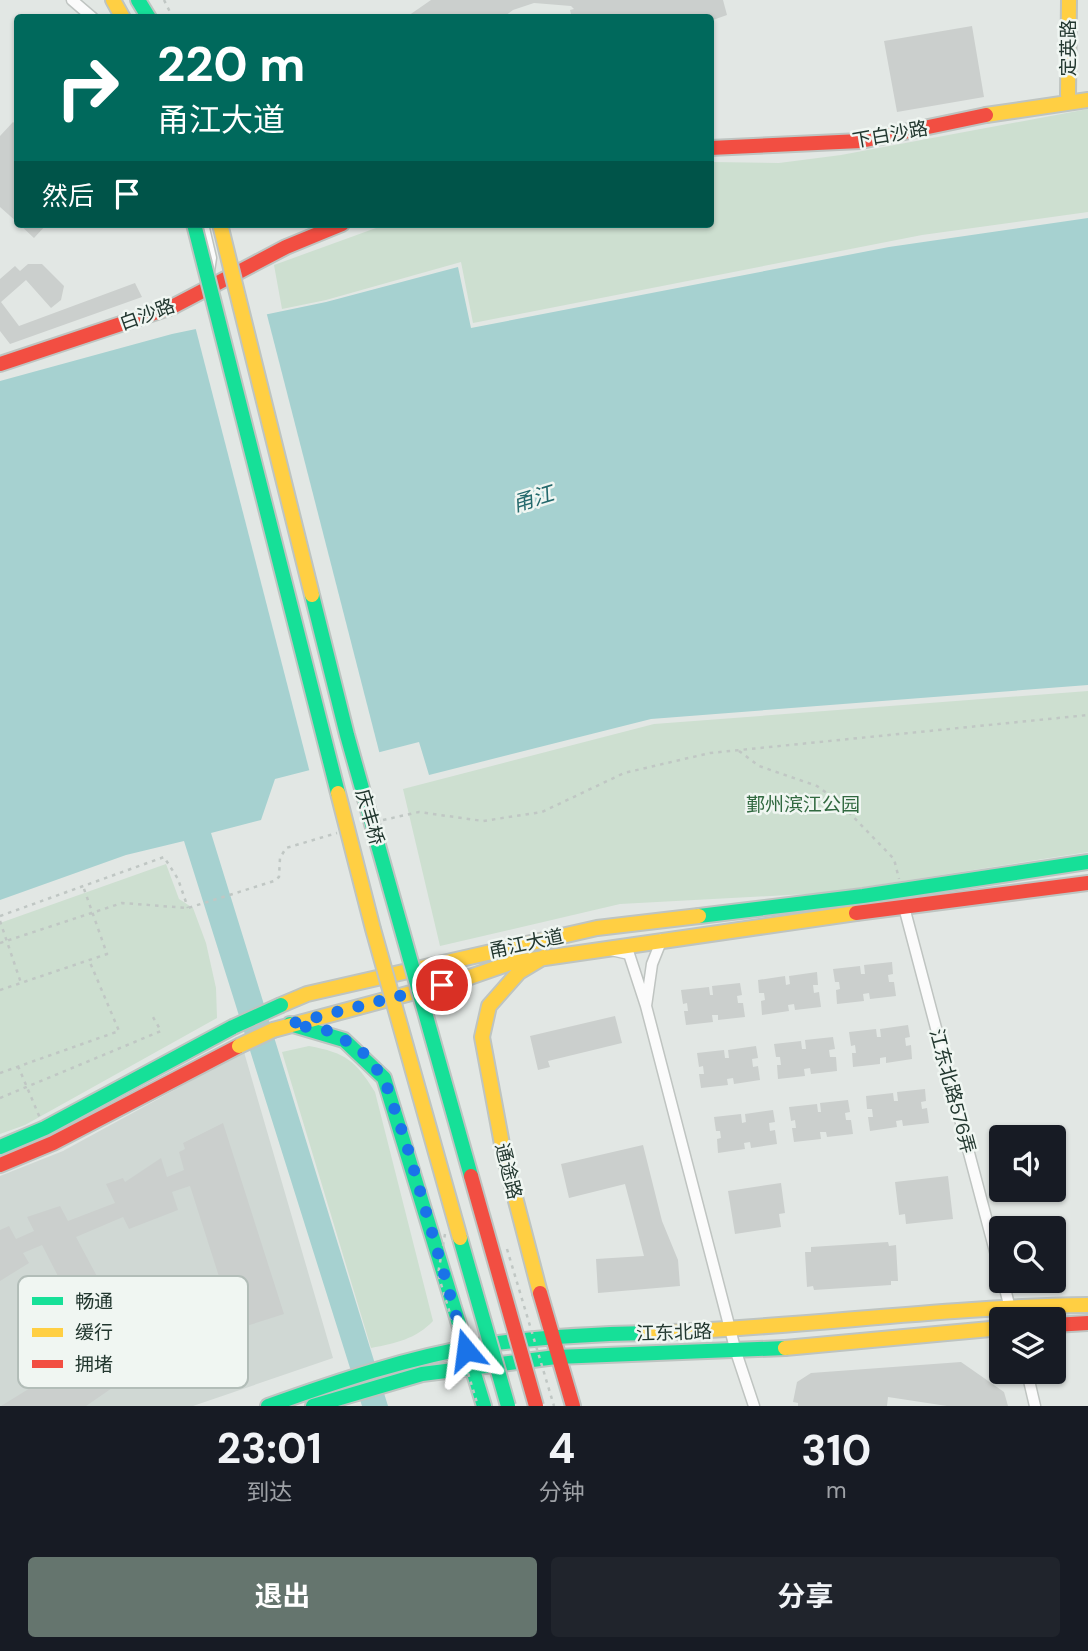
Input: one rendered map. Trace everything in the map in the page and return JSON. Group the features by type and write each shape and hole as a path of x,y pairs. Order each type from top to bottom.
{"main road":[{"name":"定英路","path":"1068,98 1069,0"},
{"path":"1068,98 1088,90"},
{"path":"1068,98 1088,100"},
{"name":"下白沙路","path":"714,148 807,146 881,138 1068,98"},
{"name":"庆丰桥","path":"195,228 359,876 508,1406"},
{"name":"庆丰桥","path":"221,228 347,735 536,1406"},
{"name":"白沙路","path":"0,364 172,307 286,247 332,228"},
{"name":"甬江大道","path":"0,1147 45,1128 233,1027 307,994 597,928 1088,863"},
{"name":"甬江大道","path":"0,1165 53,1143 274,1030 467,978 510,963 662,939 1088,883"},
{"name":"通途路","path":"544,957 519,972 489,1006 481,1037 504,1154 556,1357 573,1406"},
{"path":"290,1024 329,1031 360,1049 384,1078 407,1146 484,1406"},
{"name":"江东北路","path":"1066,1308 1088,1305"},
{"name":"江东北路","path":"268,1406 345,1377 466,1350 552,1337 989,1315"},
{"path":"1066,1324 1088,1323"},
{"name":"江东北路","path":"313,1406 422,1374 471,1366 556,1357 736,1352 989,1329"}],"street":[{"path":"72,0 88,14"},
{"path":"191,297 203,286 211,268 205,228"},
{"name":"江东北路576弄","path":"904,907 989,1229"},
{"path":"646,1006 652,964 662,939"},
{"path":"600,948 629,954 646,1006 736,1352 754,1406"},
{"path":"1030,1384 1035,1406"}],"path":[{"path":"376,822 419,812 483,821 541,812 624,774 710,753 1088,715"},
{"path":"739,751 759,766 817,786 838,801 894,859 901,889"},
{"path":"0,943 122,903 188,908 240,892 279,877 280,858 286,848 338,833"},
{"path":"0,916 164,857 178,879 188,908"},
{"path":"0,990 107,954 83,886"},
{"path":"0,921 21,983"},
{"path":"0,1073 119,1031 89,960"},
{"path":"0,1098 160,1031 153,1017"},
{"path":"18,1066 45,1128"},
{"path":"446,1224 438,1273 478,1406"}],"shaded area":[{"path":"244,1052 333,1358 248,1387 248,1276 18,1276 18,1388 246,1388 193,1406 0,1406 0,1176 63,1151"}],"green space":[{"path":"1088,109 1088,212 922,235 473,323 461,262 326,300 282,309 274,265 376,228 714,228 714,162 779,163 841,155"},
{"name":"鄞州滨江公园","path":"1088,691 1088,852 825,893 620,904 440,946 403,789 654,724"},
{"path":"166,864 179,899 193,908 206,943 216,988 217,1018 25,1125 0,1134 0,923"},
{"path":"309,1046 341,1055 355,1065 375,1092 433,1321 420,1332 397,1342 371,1348 282,1052"}],"water":[{"name":"甬江","path":"1088,218 1088,685 651,719 429,775 419,742 275,779 261,820 211,833 388,1406 362,1406 184,841 126,855 0,900 0,381 172,334 326,302 458,267 471,328 889,247"}],"pier":[{"path":"266,311 380,755 310,773 195,326"}],"building":[{"path":"431,0 723,0 727,15 714,20 714,14 571,14 570,10 574,9 571,6 534,3 508,14 411,14"},
{"path":"972,26 984,97 897,112 884,41"},
{"path":"14,123 14,219 0,207 0,136"},
{"path":"23,228 43,228 34,238"},
{"path":"28,264 42,264 64,286 61,300 51,308 26,280 1,302 19,326 135,283 142,297 10,344 0,331 0,279 15,266 20,271"},
{"path":"892,962 893,974 888,975 889,982 894,982 896,996 870,999 869,993 863,994 864,1001 837,1004 836,990 840,989 839,982 835,982 833,969 860,966 861,974 865,974 864,965"},
{"path":"817,972 818,985 813,985 814,993 819,992 821,1007 795,1010 794,1004 788,1005 789,1011 762,1015 761,1001 765,1000 764,993 759,993 758,980 785,976 786,985 790,984 789,976"},
{"path":"740,983 742,995 737,996 738,1003 743,1003 745,1017 718,1020 718,1015 712,1015 713,1022 686,1025 684,1011 688,1011 687,1003 683,1004 681,990 709,987 710,995 713,995 712,986"},
{"path":"615,1016 622,1043 548,1061 550,1067 538,1070 530,1036"},
{"path":"908,1025 910,1037 905,1038 906,1046 911,1045 912,1059 886,1063 886,1057 880,1058 880,1064 853,1067 852,1053 856,1053 855,1045 851,1046 849,1032 876,1029 877,1037 881,1037 880,1029"},
{"path":"833,1037 835,1049 829,1050 830,1057 836,1057 837,1071 811,1074 810,1068 804,1069 805,1076 778,1079 777,1065 781,1065 780,1057 776,1057 774,1044 801,1041 802,1049 806,1049 805,1040"},
{"path":"756,1046 758,1058 752,1059 753,1067 758,1066 760,1080 734,1084 733,1078 727,1079 728,1085 701,1088 699,1074 704,1074 703,1066 699,1067 697,1053 724,1050 725,1058 729,1058 728,1050"},
{"path":"925,1089 926,1101 921,1102 922,1109 927,1108 929,1123 903,1126 902,1120 896,1121 897,1127 870,1131 868,1117 873,1117 872,1109 867,1109 866,1096 893,1093 894,1101 898,1101 897,1092"},
{"path":"848,1100 850,1112 845,1113 846,1120 851,1120 853,1134 827,1137 826,1132 820,1132 821,1139 794,1142 792,1128 796,1128 795,1120 791,1121 789,1107 817,1104 818,1112 821,1112 820,1103"},
{"path":"773,1110 775,1122 769,1123 770,1131 775,1130 777,1144 751,1148 750,1142 744,1143 745,1149 718,1153 717,1139 721,1138 720,1131 716,1131 714,1117 741,1114 742,1123 746,1122 745,1114"},
{"path":"223,1123 284,1314 248,1325 248,1276 219,1276 190,1186 172,1192 178,1210 129,1229 123,1217 76,1237 97,1276 58,1276 42,1245 23,1253 29,1263 0,1281 0,1230 9,1226 16,1239 34,1231 27,1217 60,1206 68,1221 115,1203 106,1184 123,1178 125,1182 161,1158 167,1177 184,1170 179,1152 185,1149 183,1143"},
{"path":"643,1145 662,1221 678,1260 680,1286 598,1293 596,1259 644,1256 625,1184 569,1198 561,1164"},
{"path":"948,1176 953,1219 906,1224 905,1214 899,1215 895,1182"},
{"path":"781,1183 785,1213 779,1214 781,1227 735,1234 728,1191"},
{"path":"888,1242 889,1246 896,1245 898,1281 891,1281 891,1285 814,1290 813,1286 807,1287 805,1252 811,1252 811,1247"},
{"path":"961,1362 1004,1392 1008,1406 947,1406 888,1397 887,1406 798,1406 798,1403 793,1402 797,1382 811,1373"},
{"path":"30,1388 112,1388 86,1406 1,1406"}],"traffic: fast":[{"path":"138,0 147,14"},
{"path":"195,228 338,793"},
{"path":"312,595 347,735 471,1176"},
{"path":"699,916 863,896 1088,862"},
{"path":"233,1027 281,1005"},
{"path":"290,1024 344,1040 384,1078 484,1406"},
{"path":"0,1147 45,1128 233,1027"},
{"path":"460,1238 508,1406"},
{"path":"268,1406 374,1371 455,1350 545,1338 648,1333"},
{"path":"313,1406 422,1374 556,1357 785,1348"}],"traffic: slow":[{"path":"113,0 121,14"},
{"path":"1068,95 1069,0"},
{"path":"986,115 1088,100"},
{"path":"221,228 312,595"},
{"path":"338,793 373,929 460,1238"},
{"path":"273,1030 467,978 510,963 856,913"},
{"path":"281,1005 307,994 597,928 699,916"},
{"path":"540,1293 504,1155 482,1037 489,1006 519,972 544,957"},
{"path":"239,1046 273,1030"},
{"path":"648,1333 1088,1305"},
{"path":"785,1348 989,1329"}],"traffic: jam":[{"path":"714,148 861,141 986,115"},
{"path":"0,364 172,307 286,247 332,228"},
{"path":"856,913 1088,883"},
{"path":"0,1165 53,1143 239,1046"},
{"path":"471,1176 536,1406"},
{"path":"540,1293 573,1406"},
{"path":"1066,1324 1088,1323"}],"route":[{"path":"442,985 290,1024 329,1031 360,1049 384,1078 407,1146 466,1350"}]}
